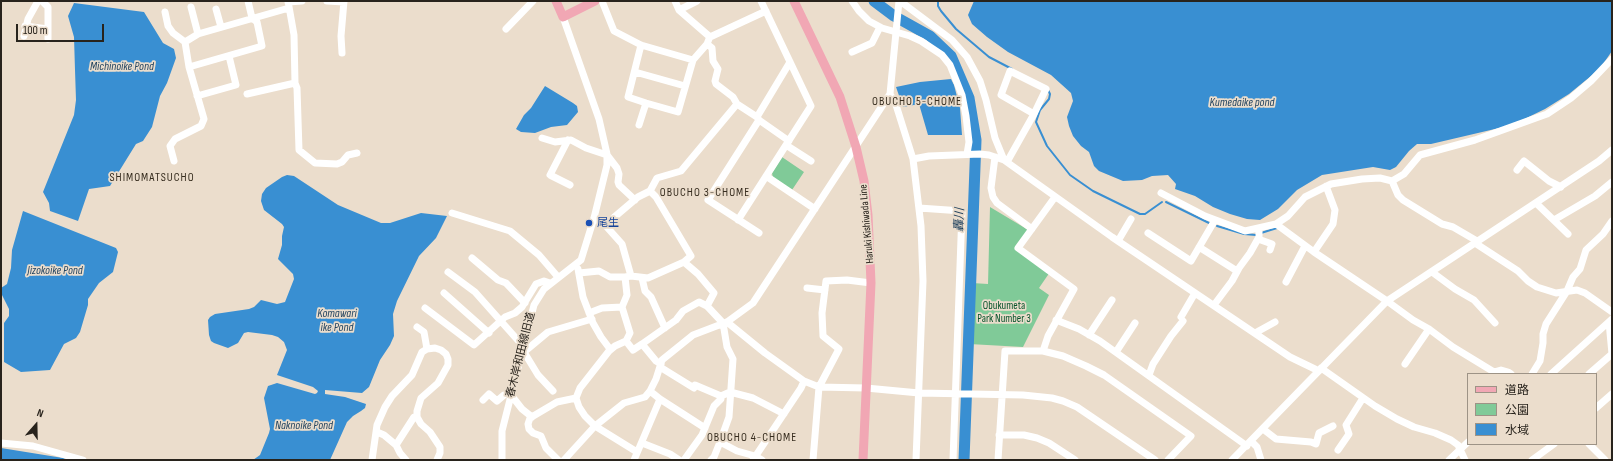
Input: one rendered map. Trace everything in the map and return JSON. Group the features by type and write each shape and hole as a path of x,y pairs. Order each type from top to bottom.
{"main road":[{"path":"556,1 563,17 595,1"},
{"name":"Haruki Kishiwada Line","path":"794,1 840,97 856,147 864,181 868,216 871,283 863,460"}],"street":[{"path":"24,36 26,26 38,1"},
{"path":"42,1 48,6 48,39"},
{"path":"189,67 262,46 257,22 252,18 248,1"},
{"path":"185,42 198,34 221,28 289,4 302,1"},
{"path":"327,1 344,2 341,36 342,53"},
{"path":"506,29 533,1"},
{"path":"602,1 614,31 641,45 693,60"},
{"path":"675,1 679,10 709,41 712,48 713,61 718,69 715,81 716,84 733,97 737,104 811,161"},
{"path":"679,10 697,1"},
{"path":"738,220 811,106 761,1"},
{"path":"852,1 869,21 880,27 921,41 942,55 950,65 962,94 969,142 967,154"},
{"path":"564,460 595,426 624,403 645,397 650,392 662,360 693,336 725,322 753,304 890,94 899,1"},
{"path":"899,1 952,40 967,57 980,80 995,138 1006,161"},
{"path":"289,4 294,35 295,83 297,88 300,150 315,163 337,164 342,162 348,155 357,153"},
{"path":"191,7 198,34"},
{"path":"216,9 221,28"},
{"path":"641,45 628,97 678,112 693,60 709,41 766,11"},
{"path":"165,12 168,26 173,33 185,42 189,67 204,119 201,126 175,139 170,146 174,161"},
{"path":"563,17 596,109 607,156 603,184 594,218 581,260 578,263 583,297 601,337 610,349"},
{"path":"26,26 48,30"},
{"path":"852,52 872,43 880,27"},
{"path":"197,96 236,85 229,56"},
{"path":"1161,193 1215,220 1245,231 1276,224 1288,216 1304,197 1326,186 1344,181 1362,179 1380,178 1392,181 1404,174 1420,155 1475,140 1547,114 1581,89 1612,59"},
{"path":"758,233 708,200 758,119 790,62"},
{"path":"1006,161 1034,114 1046,89 1010,71 1001,95 1034,114"},
{"path":"635,72 685,86"},
{"path":"247,94 295,83"},
{"path":"890,94 896,105 912,159 923,251 916,460"},
{"path":"639,125 646,103"},
{"path":"605,224 635,200 650,191 657,178 681,171 737,104"},
{"path":"542,138 555,142 571,140 586,148 607,156 617,168 619,174 619,185 635,200"},
{"path":"568,140 550,175 570,185"},
{"path":"1232,460 1387,301 1561,187 1599,161 1612,150"},
{"path":"912,159 929,156 980,154 1006,161 1055,197 1290,357 1320,370 1397,419 1414,427 1435,433 1451,440 1461,449 1465,460"},
{"path":"995,157 990,188 993,197 997,203 1032,228"},
{"path":"1517,170 1524,161 1561,187"},
{"path":"766,176 815,209"},
{"path":"1392,181 1398,195 1403,200 1442,224 1453,227 1518,271 1537,286 1556,293 1577,290 1585,293 1612,312"},
{"path":"1554,220 1595,196 1612,182"},
{"path":"1314,252 1334,224 1335,210 1326,186"},
{"path":"579,273 599,271 610,277 642,278 654,276 684,262 690,256 656,197 650,191"},
{"path":"1043,351 1048,336 1074,288 1018,248 1055,197"},
{"path":"1536,203 1568,234"},
{"path":"919,208 962,211 957,393 953,460"},
{"path":"452,213 510,231 539,255 558,277"},
{"path":"594,218 605,224 622,244 628,277 627,295 622,307 630,332 626,341 610,349 583,383 576,398 579,407 585,416 595,426 637,452"},
{"path":"1118,240 1131,219"},
{"path":"1148,233 1191,261 1215,220"},
{"path":"1533,373 1540,360 1543,334 1546,324 1567,291 1573,277 1580,269 1586,250 1603,234 1612,221"},
{"path":"1276,224 1305,246 1413,320 1429,329 1453,347 1494,372 1501,370 1510,373"},
{"path":"1214,305 1232,281 1258,238 1259,229"},
{"path":"1258,238 1272,244 1270,250"},
{"path":"1286,282 1305,246"},
{"path":"1200,247 1237,271"},
{"path":"472,258 498,280 506,283 525,303"},
{"path":"684,262 698,274 714,293 707,306"},
{"name":"春木岸和田線旧道","path":"502,460 502,431 534,304 550,283 578,263"},
{"path":"448,272 474,292 502,322 523,350 538,375 553,390"},
{"path":"1432,272 1455,289 1474,300 1495,323"},
{"path":"642,278 645,291 651,297 665,328"},
{"path":"813,460 819,387 839,349 823,336 822,313 826,281 847,280 871,283"},
{"path":"425,308 474,345 502,322 505,317 515,313 525,303 539,282 544,281 550,283"},
{"path":"807,288 825,290"},
{"path":"444,293 489,333"},
{"path":"1149,375 1153,364 1182,319 1195,293"},
{"path":"1089,335 1112,300"},
{"path":"626,341 633,350 676,320 683,311 699,302 707,306 725,322 804,381 819,387 866,388 919,393 1039,396 1062,401 1095,419 1155,460"},
{"path":"523,350 548,332 591,316 602,308 622,307"},
{"path":"1056,320 1089,335 1116,352 1249,444 1257,447 1262,460"},
{"path":"1590,373 1612,354 1610,321"},
{"path":"1552,373 1610,321"},
{"path":"711,460 714,457 729,416 733,359 727,347 725,322"},
{"path":"1255,333 1275,322"},
{"path":"1116,352 1135,323"},
{"path":"417,327 424,332 427,349"},
{"path":"1405,364 1429,329"},
{"path":"642,344 660,366 694,388 695,385 721,396"},
{"path":"372,460 380,417 385,407 392,396 412,375 422,352 427,349 435,348 441,350 448,359 448,365 438,383 421,398 418,403 418,417 421,424 436,440 440,447 440,453 437,460"},
{"path":"998,460 1001,394 1005,351 1043,351 1063,356 1104,375 1191,436 1168,460"},
{"path":"720,442 757,459 804,381"},
{"path":"650,392 705,428"},
{"path":"684,460 702,435 714,406 721,396 730,392 752,398 784,414"},
{"path":"483,400 489,394 497,401 504,395 511,394 522,409 532,417"},
{"path":"1597,407 1612,394"},
{"path":"558,460 546,448 541,436 533,433 529,429 528,424 532,417 557,402 576,398"},
{"path":"1338,450 1349,434 1346,425 1363,398"},
{"path":"634,460 660,399"},
{"path":"396,444 414,417 418,417"},
{"path":"1263,429 1276,439 1311,442 1316,444 1319,433 1333,426"},
{"path":"377,432 384,435 396,444 406,460"},
{"path":"999,435 1037,438 1049,443 1075,460"},
{"path":"1,443 33,446 83,460"},
{"path":"642,443 670,454 679,460"},
{"path":"1449,460 1467,443"},
{"path":"1532,460 1552,445"},
{"path":"1590,445 1605,460"}],"green space":[{"path":"782,157 804,172 792,190 773,178 772,173"},
{"name":"Obukumeta Park Number 3","path":"990,207 1030,231 1015,249 1050,272 1039,288 1049,295 1023,347 969,344 972,283 988,284"}],"water":[{"name":"Kumedaike pond","path":"974,1 1612,1 1612,51 1601,67 1569,94 1545,109 1512,125 1431,144 1417,144 1396,167 1390,170 1373,167 1322,175 1297,190 1278,209 1260,220 1247,219 1213,207 1195,196 1175,189 1176,184 1168,175 1152,176 1142,180 1123,181 1099,171 1094,166 1089,152 1081,146 1073,136 1069,126 1067,117 1073,101 1071,93 1051,75 1008,52 972,24 968,15"},
{"name":"Michinoike Pond","path":"74,3 144,12 163,43 174,49 176,58 167,83 160,96 152,127 143,141 136,144 110,186 89,189 78,221 50,211 49,203 43,192 74,115 76,100 74,37 68,16"},
{"path":"951,79 960,108 962,135 928,135 919,104 903,107 896,87 920,82"},
{"path":"545,86 577,106 578,112 567,125 551,127 535,133 521,132 516,129"},
{"name":"Komawari ike Pond","path":"287,175 294,176 338,205 381,223 390,223 421,213 447,216 436,238 419,256 397,301 393,314 394,336 380,360 369,387 362,393 325,390 325,394 345,397 366,404 365,408 347,422 330,460 253,460 260,455 270,429 264,398 268,386 277,383 315,394 318,391 313,387 277,375 287,350 284,342 278,337 248,332 244,333 238,343 228,348 211,341 209,335 208,320 215,314 249,309 254,307 261,300 277,304 285,302 294,279 293,274 278,259 282,245 284,227 264,210 261,201 262,194 266,188"},
{"name":"Jizokoike Pond","path":"23,211 116,248 118,252 113,272 99,283 88,299 88,305 80,332 76,338 64,344 50,370 21,372 4,362 4,323 9,316 9,309 1,293 1,288 7,284 11,268 12,250"},
{"path":"1,448 63,458 69,460 1,460"}],"waterway":[{"name":"轟川","path":"874,1 894,16 930,36 951,56 969,98 976,140 964,460"},
{"path":"938,1 938,6 941,11 956,29 989,57 1012,69"},
{"path":"1048,90 1050,94 1049,99 1040,110 1036,122 1047,146 1070,175 1093,191 1140,214 1145,214 1162,202"},
{"path":"1166,202 1209,223"},
{"path":"1217,226 1244,234 1256,235"},
{"path":"1261,233 1277,228"}],"place":[{"name":"尾生","path":"589,223"}],"district":[{"name":"OBUCHO 5-CHOME","path":"917,102"},
{"name":"SHIMOMATSUCHO","path":"152,178"},
{"name":"OBUCHO 3-CHOME","path":"705,193"},
{"name":"OBUCHO 4-CHOME","path":"752,438"}],"water label":[{"name":"Naknoike Pond","path":"304,426"}]}
